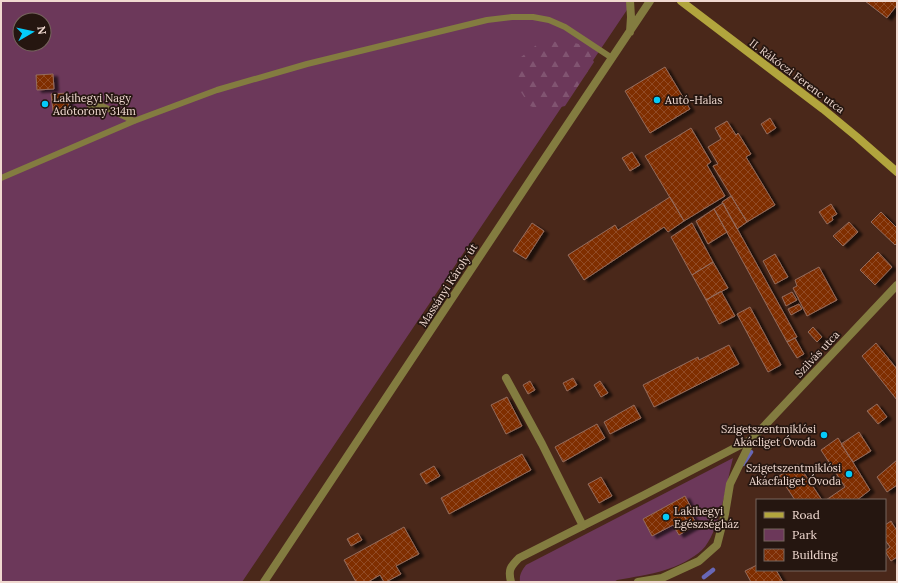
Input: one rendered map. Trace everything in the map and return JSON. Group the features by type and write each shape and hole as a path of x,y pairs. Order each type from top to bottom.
{"main road":[{"name":"II. Rákóczi Ferenc utca","path":"681,1 823,109 897,172"}],"street":[{"path":"630,1 630,32"},
{"name":"Massányi Károly út","path":"264,582 650,1"},
{"name":"Szilvás utca","path":"752,439 897,285"},
{"path":"506,378 542,444 583,526"},
{"path":"510,582 509,573 512,565 519,558 752,439"},
{"path":"638,582 662,580 699,561 717,545 725,514 730,484 752,439"}],"lane":[{"path":"1,178 134,121 218,90 307,64 487,20 534,17 549,20 565,27 612,58"},
{"path":"90,106 102,106 134,121"}],"green space":[{"path":"1,1 633,1 242,582 1,582"},
{"path":"544,39 568,45 575,43 586,46 594,62 565,106 544,111 530,106 519,89 516,61"},
{"path":"733,458 722,507 713,532 702,550 690,559 659,572 617,580 614,582 520,582 521,573 526,565"}],"building":[{"path":"865,1 897,1 897,5 887,18"},
{"name":"Autó-Halas","path":"665,67 690,109 650,133 625,91"},
{"path":"53,74 54,89 37,90 36,75"},
{"path":"68,93 69,110 53,111 51,94"},
{"path":"770,118 776,128 767,134 761,124"},
{"path":"727,121 736,135 738,133 751,154 746,157 775,205 747,222 713,166 718,164 708,147 721,139 715,128"},
{"path":"691,128 711,162 707,165 725,196 684,221 645,156"},
{"path":"632,152 640,165 630,171 622,158"},
{"path":"731,196 747,222 737,229 722,202"},
{"path":"670,197 684,221 668,232 664,227 584,280 568,255 615,225 618,230"},
{"path":"723,203 797,337 787,342 714,209"},
{"path":"831,204 837,214 832,217 833,220 827,224 819,212"},
{"path":"714,209 727,232 708,244 696,221"},
{"path":"881,212 897,228 897,243 895,245 871,222"},
{"path":"849,222 858,232 843,246 833,236"},
{"path":"532,223 544,231 526,259 513,251"},
{"path":"692,223 713,262 692,275 671,237"},
{"path":"878,252 892,267 875,285 860,270"},
{"path":"775,254 788,277 775,284 763,261"},
{"path":"713,262 728,288 706,300 692,275"},
{"path":"819,267 837,300 807,316 793,288 797,286 795,280"},
{"path":"721,291 735,316 719,324 706,300"},
{"path":"792,292 797,300 786,306 782,297"},
{"path":"799,304 802,309 791,315 788,309"},
{"path":"750,307 781,365 768,372 737,314"},
{"path":"813,327 822,337 817,342 808,332"},
{"path":"795,338 804,354 797,358 787,342"},
{"path":"876,343 897,369 897,400 862,356"},
{"path":"729,345 739,364 654,407 643,385 698,357 699,360"},
{"path":"573,378 577,385 567,391 563,383"},
{"path":"530,381 535,390 528,394 523,385"},
{"path":"600,381 608,393 601,397 594,385"},
{"path":"507,397 522,426 506,434 491,405"},
{"path":"877,404 887,417 878,424 867,411"},
{"path":"634,405 641,418 610,434 604,422"},
{"path":"597,424 605,438 563,462 555,447"},
{"path":"859,432 871,451 853,462 841,444"},
{"name":"Szigetszentmiklósi Akácfaliget Óvoda","path":"838,438 870,490 858,499 827,499 845,487 821,450"},
{"path":"522,454 531,470 449,514 441,498"},
{"path":"897,460 897,485 887,492 877,477"},
{"name":"Szigetszentmiklósi Akácfaliget Óvoda","path":"798,464 821,499 794,499 779,476"},
{"path":"434,466 440,476 426,484 420,474"},
{"path":"601,477 612,496 599,503 588,484"},
{"name":"Lakihegyi Egészségház","path":"685,496 693,511 684,516 691,528 679,535 673,525 652,536 643,519"},
{"path":"690,512 697,525 691,528 684,516"},
{"path":"891,521 897,531 897,557 891,561 886,553 886,550 890,547 886,541 886,524"},
{"path":"404,527 419,554 396,566 401,574 386,582 384,582 380,575 368,582 356,582 344,560"},
{"path":"358,533 362,540 351,546 347,539"},
{"path":"756,566 756,571 777,571 783,582 751,582 745,571"}],"waterway":[{"path":"743,464 751,452"},
{"path":"704,577 713,570"}],"place":[{"name":"Autó-Halas","path":"657,100"},
{"name":"Lakihegyi Nagy Adótorony 314m","path":"45,104"},
{"name":"Szigetszentmiklósi Akácliget Óvoda","path":"824,435"},
{"name":"Szigetszentmiklósi Akácfaliget Óvoda","path":"849,474"},
{"name":"Lakihegyi Egészségház","path":"666,517"}]}
